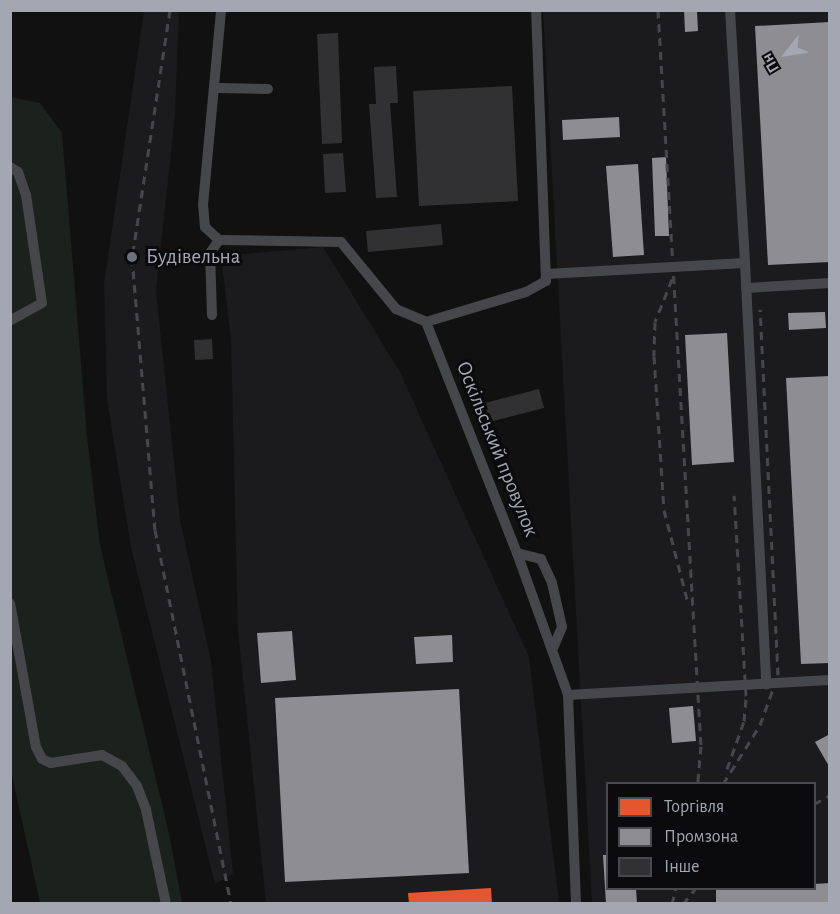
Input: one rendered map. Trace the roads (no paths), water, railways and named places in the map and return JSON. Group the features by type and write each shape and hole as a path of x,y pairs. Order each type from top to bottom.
{"street":[{"path":"221,10 216,88 203,206 205,227 219,240 341,242 396,309 426,322 526,292 546,281 536,10"},
{"path":"730,10 766,684"},
{"path":"216,88 268,89"},
{"path":"10,166 18,172 26,195 42,288 42,303 10,321"},
{"path":"212,315 210,252 219,240"},
{"path":"546,273 745,263"},
{"path":"746,288 830,283"},
{"name":"Оскільський провулок","path":"426,322 517,552 568,694 576,903"},
{"path":"517,552 541,559 552,583 562,627 553,648"},
{"path":"10,603 36,747 42,759 51,763 102,755 122,766 137,786 146,810 166,903"},
{"path":"568,694 830,681"}],"railway":[{"path":"170,10 132,257 155,530 231,904"},
{"path":"658,10 701,746 698,782"},
{"path":"672,279 655,322 654,356 664,510 687,599"},
{"path":"724,782 760,725 778,675 760,309"},
{"path":"727,769 744,721 746,696 734,495"},
{"path":"816,803 830,795"},
{"path":"672,904 676,890"},
{"path":"683,904 694,890"}],"place":[{"name":"Будівельна","path":"132,257"}]}
